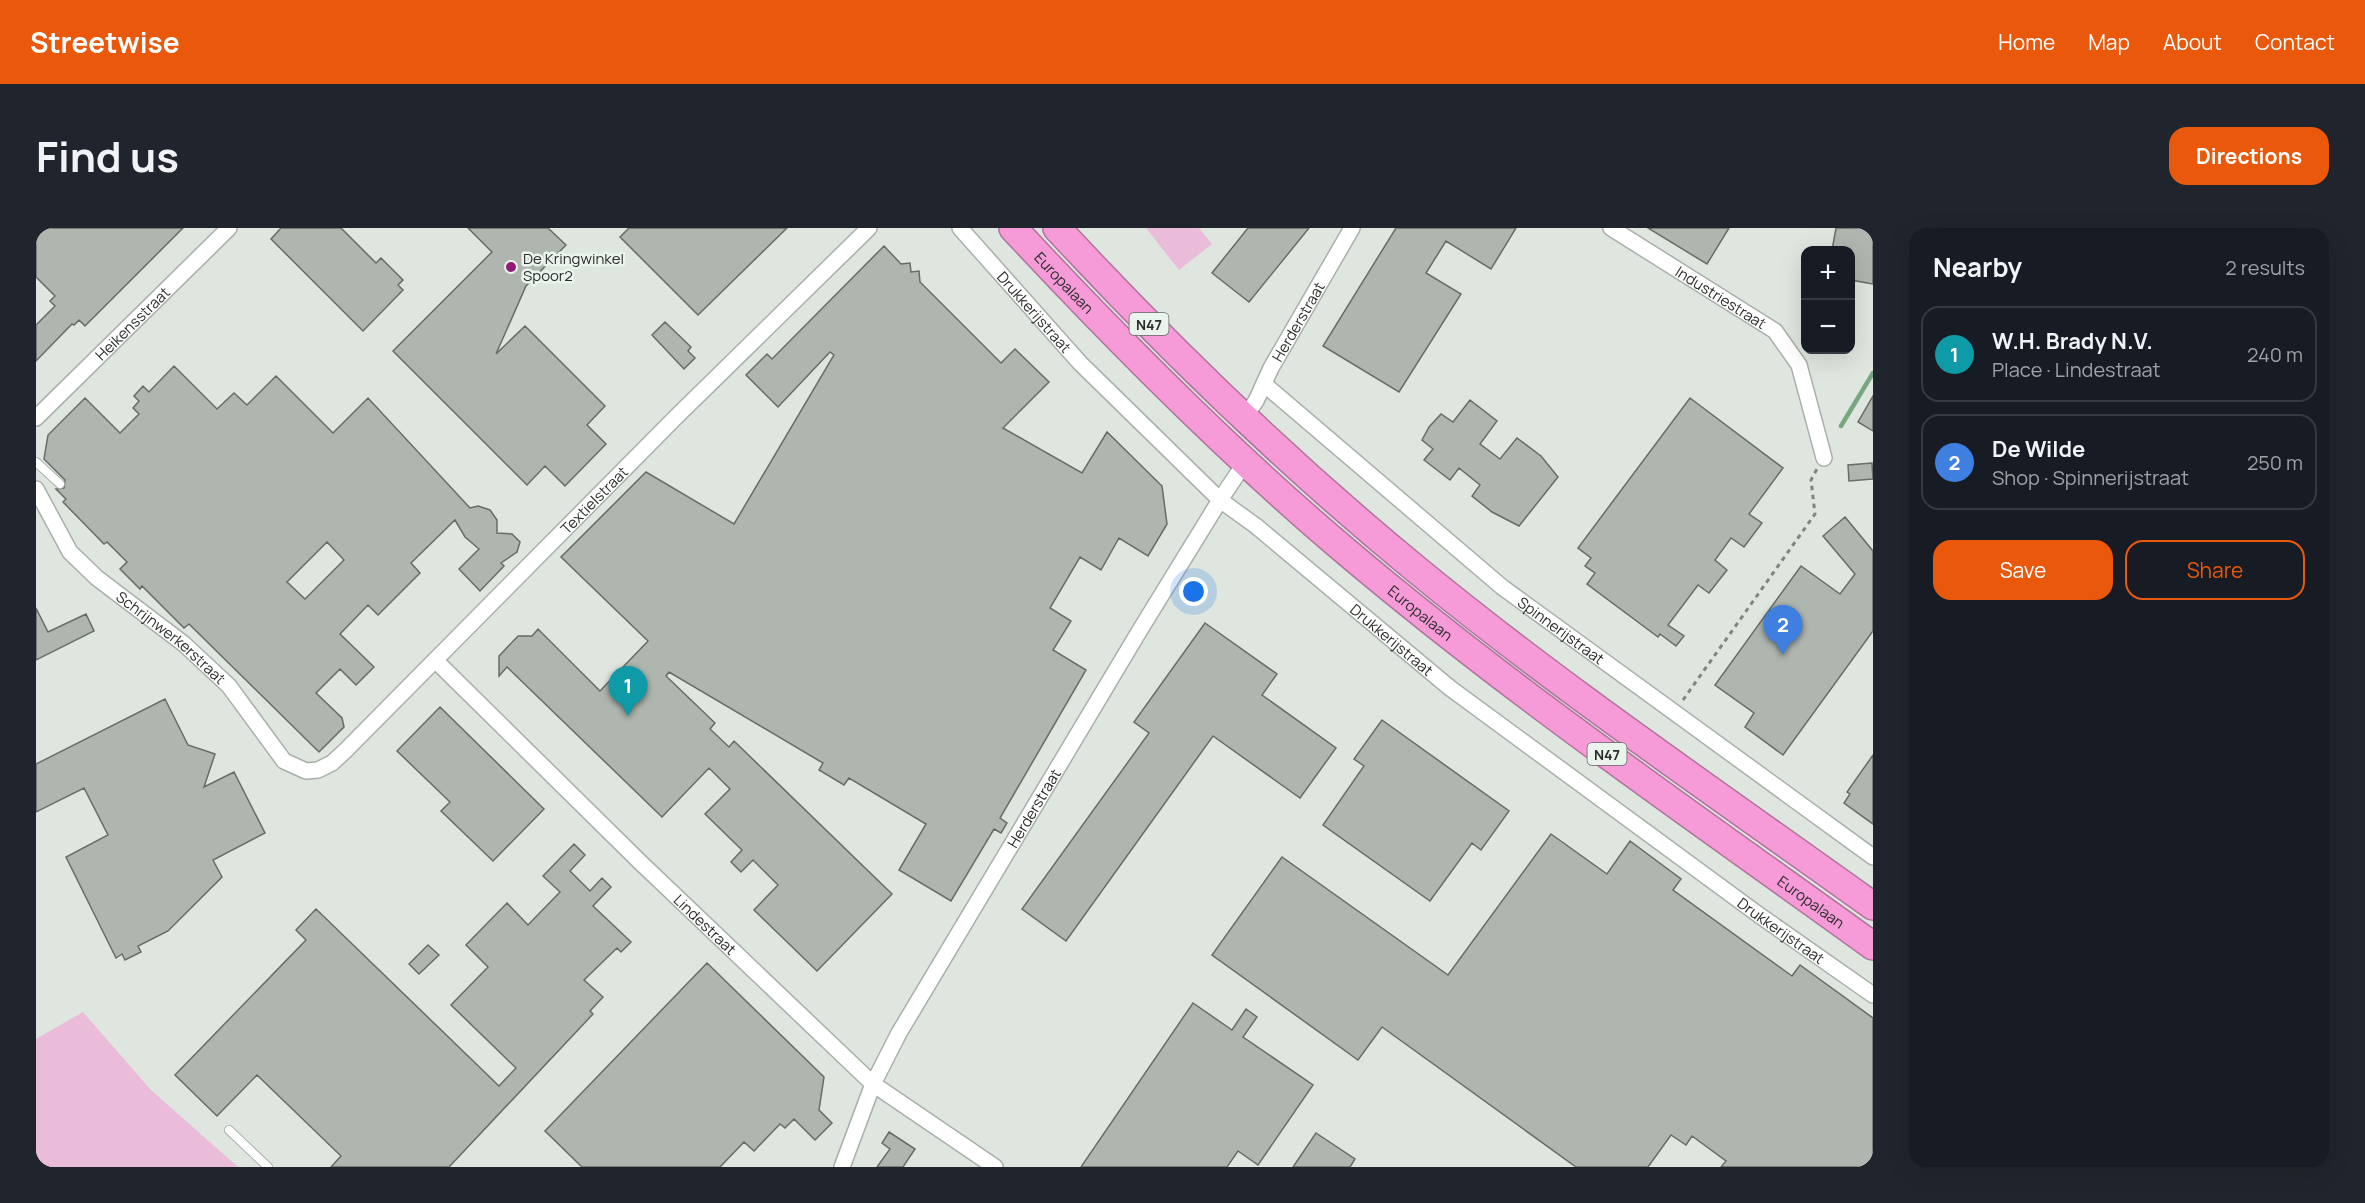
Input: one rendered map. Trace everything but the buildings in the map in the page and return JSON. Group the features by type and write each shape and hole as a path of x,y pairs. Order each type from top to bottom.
{"highway":[{"name":"Europalaan","path":"1013,228 1130,351 1246,461 1347,552 1473,655 1873,946"},
{"name":"Europalaan","path":"1057,228 1153,328 1244,417 1369,529 1492,629 1873,906"}],"street":[{"name":"Heikensstraat","path":"36,418 229,228"},
{"name":"Textielstraat","path":"318,770 332,763 345,751 677,416 869,228"},
{"name":"Drukkerijstraat","path":"960,228 1080,363 1220,500 1256,526 1450,688 1759,915 1873,995"},
{"name":"Herderstraat","path":"1244,417 1256,401 1271,368 1352,228"},
{"name":"Industriestraat","path":"1611,228 1775,331 1799,364 1824,458"},
{"name":"Spinnerijstraat","path":"1264,384 1502,587 1873,857"},
{"name":"Herderstraat","path":"842,1167 873,1084 905,1023 1220,500 1246,461"},
{"name":"Schrijnwerkerstraat","path":"36,489 70,552 97,578 184,644 229,686 284,761 306,771 318,770"},
{"name":"Lindestraat","path":"435,660 640,862 873,1084 995,1167"}],"lane":[{"path":"36,462 60,484"},
{"path":"229,1130 268,1167"}],"path":[{"path":"1674,712 1815,514 1811,480 1824,458"}],"shaded area":[{"path":"1146,228 1199,228 1212,244 1179,270"},
{"path":"83,1012 151,1090 238,1167 36,1167 36,1039"}],"waterway":[{"path":"1841,426 1873,373"}],"place":[{"name":"De Kringwinkel Spoor2","path":"511,267"},
{"name":"De Wilde","path":"1783,655"},
{"name":"W.H. Brady N.V.","path":"628,716"}]}
